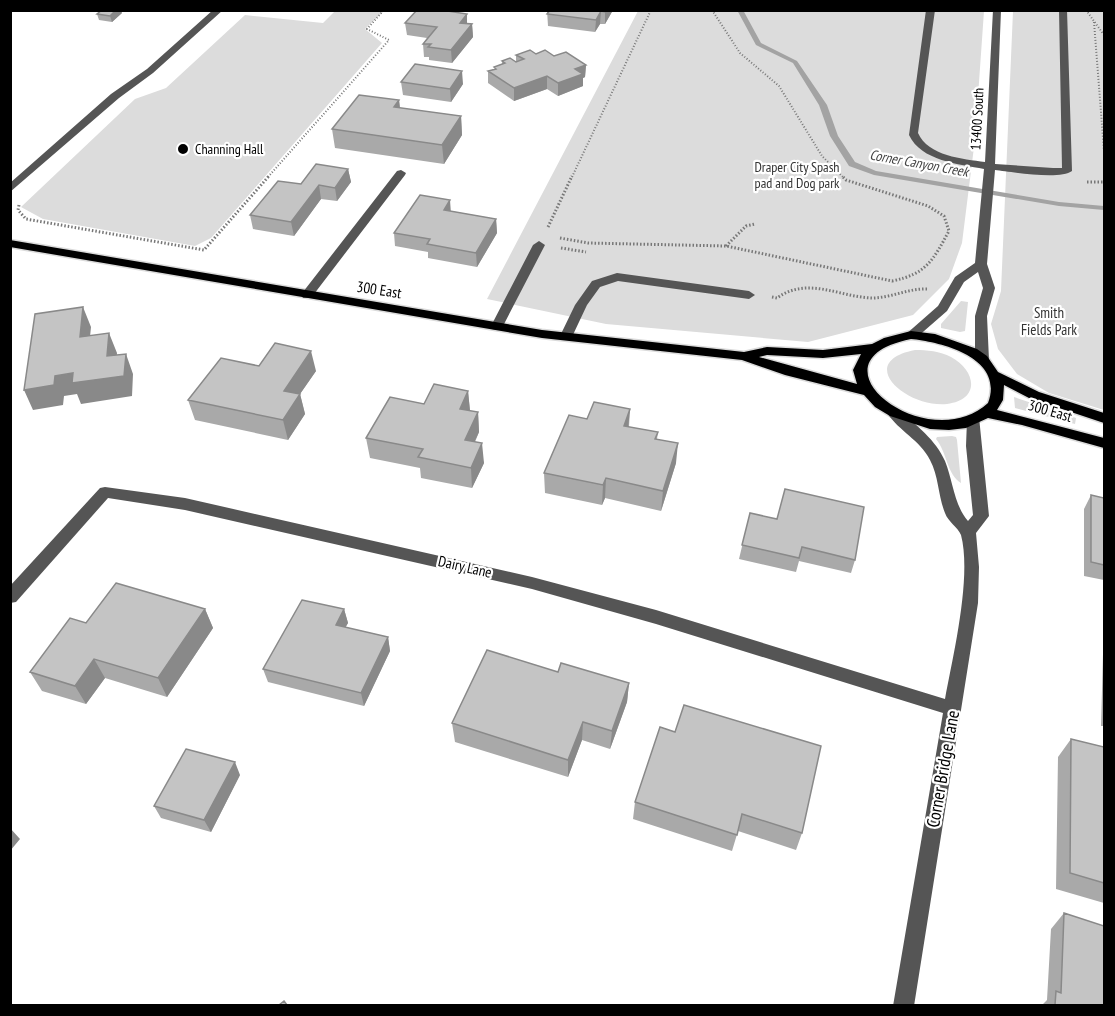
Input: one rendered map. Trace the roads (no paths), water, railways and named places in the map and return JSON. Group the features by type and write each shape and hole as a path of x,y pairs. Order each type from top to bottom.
{"main road":[{"name":"300 East","path":"10,243 497,326 744,356 773,368 837,382 868,392"},
{"path":"911,335 950,341 982,360 995,375 998,396 980,417 956,425 934,425 913,421 894,413 868,392 862,380 860,368 864,357 882,341 911,335"},
{"name":"300 East","path":"744,356 767,351 823,354 872,348"},
{"name":"300 East","path":"995,375 1034,395 1104,418"},
{"name":"300 East","path":"980,417 1022,420 1104,443"}],"street":[{"path":"10,189 115,96 150,71 219,10"},
{"path":"931,10 913,133 915,140 924,148 939,154 990,165 1049,172 1067,171 1063,10"},
{"name":"13400 South","path":"982,360 981,316 989,288 981,264 990,165 997,10"},
{"path":"307,295 401,173"},
{"path":"497,326 542,240"},
{"path":"911,335 943,308 958,280 981,264"},
{"path":"566,336 581,305 596,284 617,277 749,295"},
{"path":"894,413 923,439 937,459 948,489 952,513 968,532 981,516 973,446 980,417"},
{"name":"Dairy Lane","path":"10,597 105,492 185,504 532,583 656,617 953,709"},
{"name":"Corner Bridge Lane","path":"903,1005 970,603 971,567 968,532"}],"waterway":[{"name":"Corner Canyon Creek","path":"740,10 758,44 795,62 823,105 834,136 852,164 874,173 1059,204 1104,208"}],"place":[{"name":"Channing Hall","path":"183,149"}],"park label":[{"name":"Draper City Spash pad and Dog park","path":"797,176"},
{"name":"Smith Fields Park","path":"1049,322"}]}
